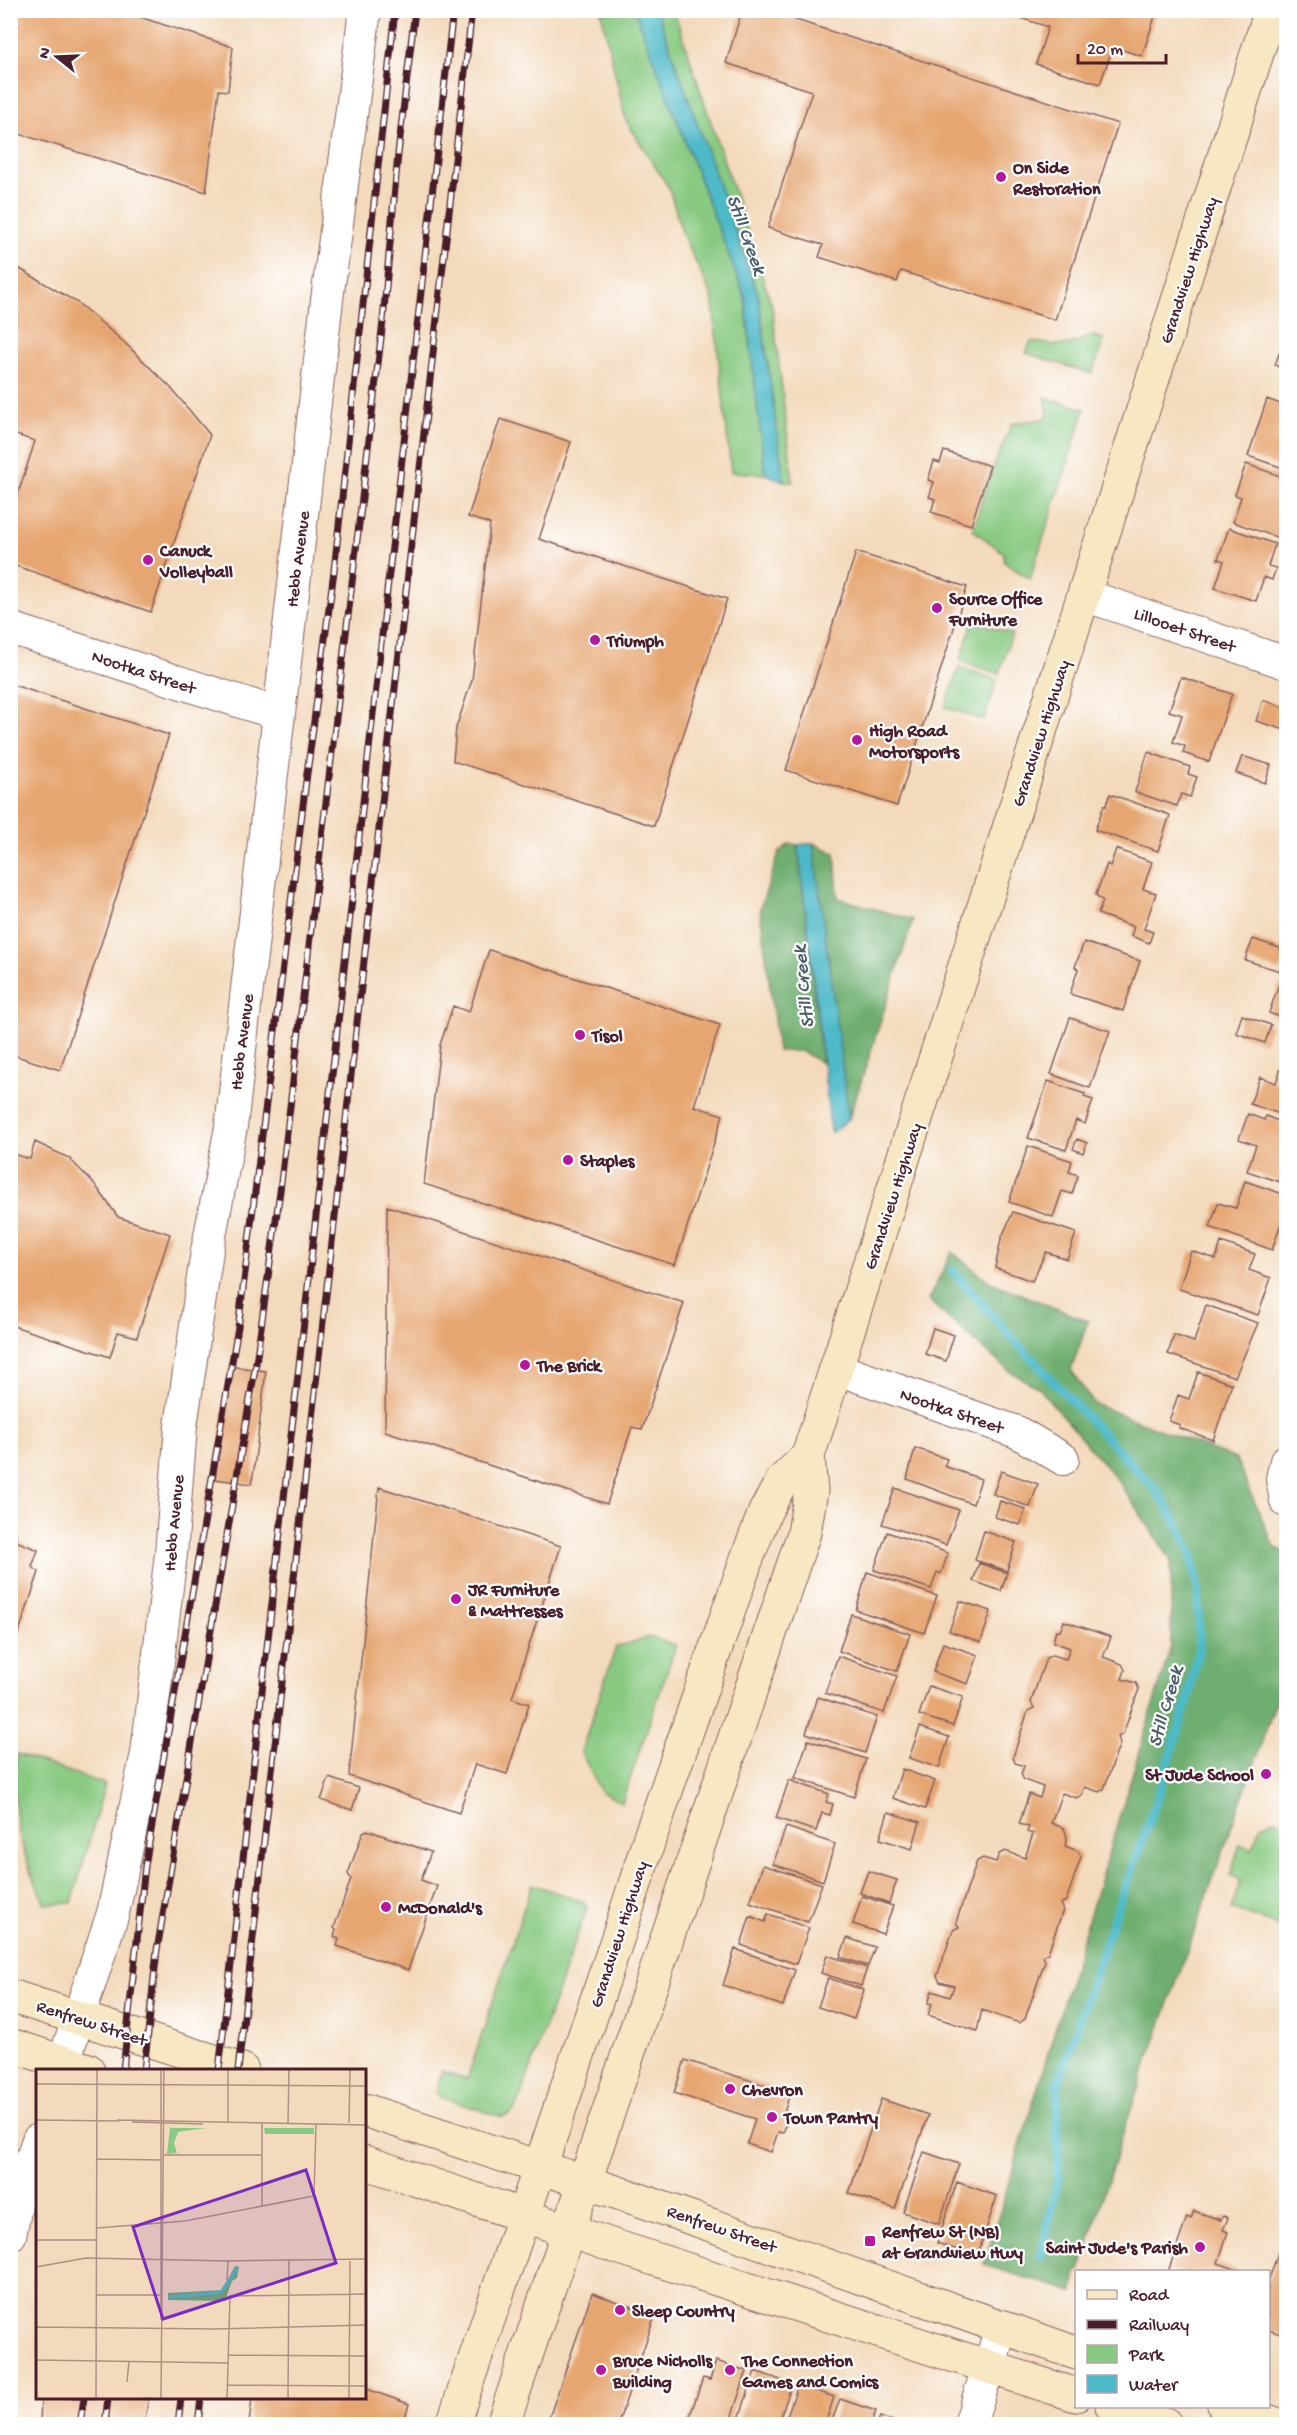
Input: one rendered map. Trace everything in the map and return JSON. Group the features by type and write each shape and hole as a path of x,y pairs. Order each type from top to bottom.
{"main road":[{"name":"Grandview Highway","path":"503,2424 804,1533 811,1491 808,1456 1271,10"},
{"name":"Grandview Highway","path":"453,2424 649,1840 746,1561 765,1512 782,1481 808,1456"},
{"name":"Renfrew Street","path":"10,1996 239,2069"},
{"path":"10,2045 71,2068"},
{"name":"Renfrew Street","path":"366,2111 586,2181 1075,2352"},
{"path":"366,2163 569,2231 1075,2394"},
{"path":"1118,2408 1165,2424"},
{"path":"1230,2408 1276,2424"}],"street":[{"name":"Hebb Avenue","path":"71,2068 78,2018 113,1913 147,1753 171,1554 181,1426 207,1251 231,1127 327,300 365,10"},
{"name":"Lillooet Street","path":"1084,595 1287,663"},
{"name":"Nootka Street","path":"10,628 279,714"},
{"name":"Nootka Street","path":"837,1369 1017,1432 1063,1459"},
{"path":"1287,1461 1282,1479 1287,1501"},
{"path":"10,2235 17,2201 36,2146"},
{"path":"970,2424 1002,2326"}],"green space":[{"path":"635,11 745,297 765,474 731,472 712,296 683,236 669,188 626,121 601,12"},
{"path":"657,11 674,11 772,306 793,482 784,481 758,294"},
{"path":"1091,335 1104,339 1092,374 1026,353 1031,341 1062,345 1075,343"},
{"path":"1045,397 1085,409 1030,579 1004,562 1004,553 973,530 990,475 1012,423 1044,419 1048,414"},
{"path":"973,621 1012,634 999,674 960,661"},
{"path":"959,667 997,680 984,720 945,707"},
{"path":"813,843 835,853 838,898 913,920 849,1119"},
{"path":"789,844 798,845 822,1063 801,1051 778,1051 760,909 779,853"},
{"path":"952,1252 990,1282 1088,1321 1071,1370 1094,1404 1236,1459 1274,1547 1286,1552 1286,1674 1126,2123 1080,2270 1075,2270 1073,2292 984,2265 1171,1646 1171,1560 1119,1482 1039,1388 1010,1372 928,1300"},
{"path":"649,1637 676,1645 622,1802 601,1792 581,1752 616,1647"},
{"path":"17,1754 105,1784 72,1903 45,1904 29,1867 16,1813"},
{"path":"1273,1819 1286,1823 1286,1928 1231,1909 1241,1880 1230,1875 1240,1844 1252,1849 1260,1826"},
{"path":"532,1884 583,1902 587,1907 517,2107 510,2114 502,2117 440,2097 436,2091 442,2071 467,2079"}],"water":[{"path":"635,11 657,11 758,294 784,481 765,474 745,297"},
{"path":"813,843 849,1119 831,1133 798,845"}],"building":[{"path":"10,10 118,10 233,47 228,91 219,90 206,192 10,131"},
{"path":"742,10 765,10 1118,124 1055,320 901,271 897,282 819,257 823,245 768,228 812,91 726,63"},
{"path":"997,10 1157,10 1142,56 1113,47 1100,84 1036,64 1048,27"},
{"path":"10,263 78,303 125,343 170,387 210,435 151,612 10,564 10,519 35,441 10,433"},
{"path":"1285,337 1286,377 1281,375 1283,368 1275,365"},
{"path":"1267,399 1286,406 1286,469 1248,456"},
{"path":"500,419 571,442 539,539 727,599 654,826 453,761 456,728 472,680 490,524 468,517"},
{"path":"944,451 990,466 971,525 931,512 935,499 929,497 934,482 928,480 934,461 940,463"},
{"path":"1246,464 1286,478 1286,515 1279,538 1233,522 1241,497 1235,495"},
{"path":"1229,528 1275,544 1268,566 1276,568 1272,580 1264,577 1256,601 1215,588 1224,561 1218,559"},
{"path":"856,552 967,587 897,806 786,770"},
{"path":"1181,677 1232,694 1209,762 1183,753 1185,746 1173,742 1182,715 1169,711"},
{"path":"10,684 169,735 60,1070 10,1054"},
{"path":"1263,700 1286,708 1285,730 1256,721"},
{"path":"1148,752 1190,767 1188,774 1197,777 1190,797 1181,794 1177,806 1135,792"},
{"path":"1242,756 1271,765 1265,783 1236,773"},
{"path":"1110,794 1170,815 1158,851 1095,830"},
{"path":"1116,849 1152,862 1143,889 1156,893 1144,929 1153,932 1149,943 1131,936 1134,927 1098,914 1103,901 1096,895 1107,864 1110,866"},
{"path":"1253,939 1286,950 1280,971 1245,960"},
{"path":"1084,942 1140,961 1123,1011 1070,994 1078,969 1075,967"},
{"path":"489,950 720,1025 694,1106 723,1115 675,1265 424,1184 440,1045 453,1006 469,1012"},
{"path":"1279,984 1286,987 1286,1032 1279,1030 1283,1018 1269,1013"},
{"path":"1242,1015 1271,1025 1265,1043 1236,1033"},
{"path":"1070,1018 1110,1031 1090,1088 1051,1074"},
{"path":"1286,1053 1286,1116 1250,1104 1260,1077 1276,1083"},
{"path":"1048,1081 1085,1094 1084,1097 1093,1100 1085,1124 1076,1120 1066,1150 1028,1138"},
{"path":"1248,1114 1264,1120 1266,1116 1286,1124 1286,1184 1247,1171 1256,1145 1239,1139"},
{"path":"1077,1139 1087,1143 1083,1153 1073,1149"},
{"path":"35,1142 69,1158 96,1186 118,1217 170,1234 137,1337 118,1332 110,1357 10,1325 10,1153 30,1159"},
{"path":"1028,1146 1072,1161 1069,1172 1078,1175 1072,1194 1062,1191 1053,1217 1009,1202"},
{"path":"1245,1181 1286,1195 1286,1228 1280,1226 1272,1250 1210,1227 1218,1203 1236,1208"},
{"name":"The Brick","path":"387,1206 684,1303 642,1430 632,1427 607,1504 385,1431"},
{"path":"1013,1212 1076,1233 1067,1259 1046,1252 1032,1281 995,1268 1001,1239"},
{"path":"1221,1242 1255,1254 1249,1270 1271,1278 1258,1315 1179,1289 1191,1251 1216,1259"},
{"path":"1206,1305 1258,1323 1235,1377 1168,1354 1174,1335 1194,1342"},
{"path":"933,1328 954,1335 946,1361 925,1354"},
{"path":"229,1366 266,1371 252,1484 215,1479"},
{"path":"1198,1372 1232,1384 1213,1440 1179,1428 1180,1425 1169,1421 1178,1395 1189,1399"},
{"path":"915,1448 947,1459 944,1466 981,1479 973,1504 907,1479"},
{"path":"1001,1471 1038,1484 1030,1507 993,1494"},
{"name":"JR Furniture & Mattresses","path":"379,1487 561,1546 512,1698 529,1704 507,1774 475,1764 459,1813 349,1776"},
{"path":"895,1488 959,1510 946,1545 882,1524"},
{"path":"1000,1501 1026,1509 1020,1525 995,1517"},
{"path":"10,1530 16,1532 16,1541 38,1550 32,1567 39,1572 11,1656"},
{"path":"984,1531 1016,1542 1007,1571 975,1560"},
{"path":"887,1532 948,1553 941,1574 937,1572 931,1589 874,1570"},
{"path":"979,1563 1007,1573 1001,1591 973,1581"},
{"path":"867,1572 937,1596 924,1633 856,1610"},
{"path":"960,1601 991,1611 981,1642 949,1631"},
{"path":"851,1614 910,1634 897,1671 839,1651"},
{"path":"1064,1621 1111,1637 1103,1657 1122,1664 1125,1670 1122,1679 1136,1683 1139,1689 1123,1734 1118,1737 1120,1743 1104,1789 1099,1792 1085,1787 1082,1795 1076,1798 1062,1793 1051,1823 1064,1828 1067,1837 1065,1846 1078,1851 1081,1857 1066,1901 1060,1904 1063,1910 1048,1953 1043,1956 1045,1961 1025,2019 1019,2023 982,2010 977,2031 928,2015 932,2004 928,2003 932,1991 950,1997 954,1986 940,1982 937,1976 953,1930 959,1927 956,1922 977,1861 983,1858 996,1862 999,1854 1005,1851 1025,1858 1033,1834 1027,1832 1029,1827 1019,1824 1029,1794 1040,1798 1043,1787 1024,1780 1021,1774 1024,1766 1015,1763 1013,1757 1028,1711 1034,1708 1031,1702 1046,1658 1052,1655 1066,1659 1070,1648 1053,1642 1056,1630 1060,1631"},
{"path":"943,1643 978,1655 968,1684 933,1672"},
{"path":"838,1656 897,1676 884,1713 825,1693"},
{"path":"929,1686 963,1697 953,1726 919,1715"},
{"path":"818,1697 877,1717 865,1753 806,1733"},
{"path":"920,1727 949,1737 939,1768 909,1758"},
{"path":"808,1740 866,1759 854,1797 795,1778"},
{"path":"902,1769 935,1781 925,1809 893,1798"},
{"path":"329,1778 359,1788 352,1810 321,1800"},
{"path":"789,1780 829,1794 826,1802 833,1804 830,1815 822,1813 816,1831 776,1818"},
{"path":"888,1812 920,1822 912,1849 880,1839"},
{"path":"786,1827 835,1844 823,1881 773,1864"},
{"name":"McDonald's","path":"367,1830 431,1852 421,1880 437,1886 408,1970 337,1946 339,1939 334,1937 336,1930 334,1928 351,1879 348,1874 363,1832"},
{"path":"763,1865 822,1884 808,1922 750,1902"},
{"path":"868,1871 897,1880 889,1903 860,1893"},
{"path":"862,1896 893,1906 883,1934 853,1924"},
{"path":"768,1914 809,1928 796,1964 741,1945 750,1916 765,1922"},
{"path":"847,1938 875,1947 868,1966 840,1957"},
{"path":"735,1949 795,1970 783,2006 723,1985"},
{"path":"827,1955 867,1968 861,1986 821,1973"},
{"path":"828,1978 864,1990 854,2019 818,2007"},
{"path":"685,2060 790,2093 784,2113 790,2115 783,2133 778,2132 771,2152 747,2144 755,2119 674,2093"},
{"path":"881,2099 928,2115 895,2209 849,2193"},
{"path":"924,2152 959,2164 939,2224 903,2212"},
{"path":"957,2182 997,2196 977,2257 937,2243"},
{"name":"Saint Jude's Parish","path":"1194,2211 1221,2220 1223,2216 1228,2218 1223,2230 1228,2232 1218,2263 1238,2270 1169,2270 1187,2217 1191,2219"},
{"path":"1286,2230 1286,2336 1270,2331 1270,2276"},
{"name":"Bruce Nicholls Building","path":"592,2293 655,2315 618,2424 547,2424"},
{"path":"716,2361 747,2371 729,2424 687,2424 703,2378 710,2380"},
{"path":"755,2371 792,2384 778,2424 751,2424 739,2419"},
{"path":"803,2382 812,2385 811,2389 834,2397 825,2424 784,2424 798,2385 801,2386"},
{"path":"366,2389 409,2404 403,2424 249,2424 252,2399 366,2399"},
{"path":"41,2399 149,2399 144,2424 40,2424"},
{"path":"840,2399 876,2411 871,2424 831,2424"},
{"path":"880,2417 902,2424 877,2424"}],"waterway":[{"name":"Still Creek","path":"952,1270 1016,1342 1157,1491 1191,1552 1198,1590 1199,1646 1188,1699 1153,1811 1115,1914 1057,2086 1058,2177 1041,2257"}],"railway":[{"path":"123,2069 145,1866 239,1321 334,571 395,10"},
{"path":"144,2069 157,1950 256,1363 280,1191 383,321 398,154 415,10"},
{"path":"219,2069 453,10"},
{"path":"238,2069 472,10"},
{"path":"80,2424 84,2399"},
{"path":"105,2424 108,2399"},
{"path":"178,2424 181,2399"},
{"path":"198,2424 201,2399"}],"place":[{"name":"On Side Restoration","path":"1001,177"},
{"name":"Canuck Volleyball","path":"148,560"},
{"name":"Source Office Furniture","path":"937,608"},
{"name":"Triumph","path":"595,640"},
{"name":"High Road Motorsports","path":"857,740"},
{"name":"Tisol","path":"580,1035"},
{"name":"Staples","path":"568,1160"},
{"name":"The Brick","path":"525,1365"},
{"name":"JR Furniture & Mattresses","path":"456,1599"},
{"name":"St Jude School","path":"1266,1774"},
{"name":"McDonald's","path":"386,1907"},
{"name":"Chevron","path":"730,2089"},
{"name":"Town Pantry","path":"772,2117"},
{"name":"Renfrew St (NB) at Grandview Hwy","path":"870,2241"},
{"name":"Saint Jude's Parish","path":"1200,2247"},
{"name":"Sleep Country","path":"620,2310"},
{"name":"Bruce Nicholls Building","path":"601,2370"},
{"name":"The Connection Games and Comics","path":"730,2370"}]}
